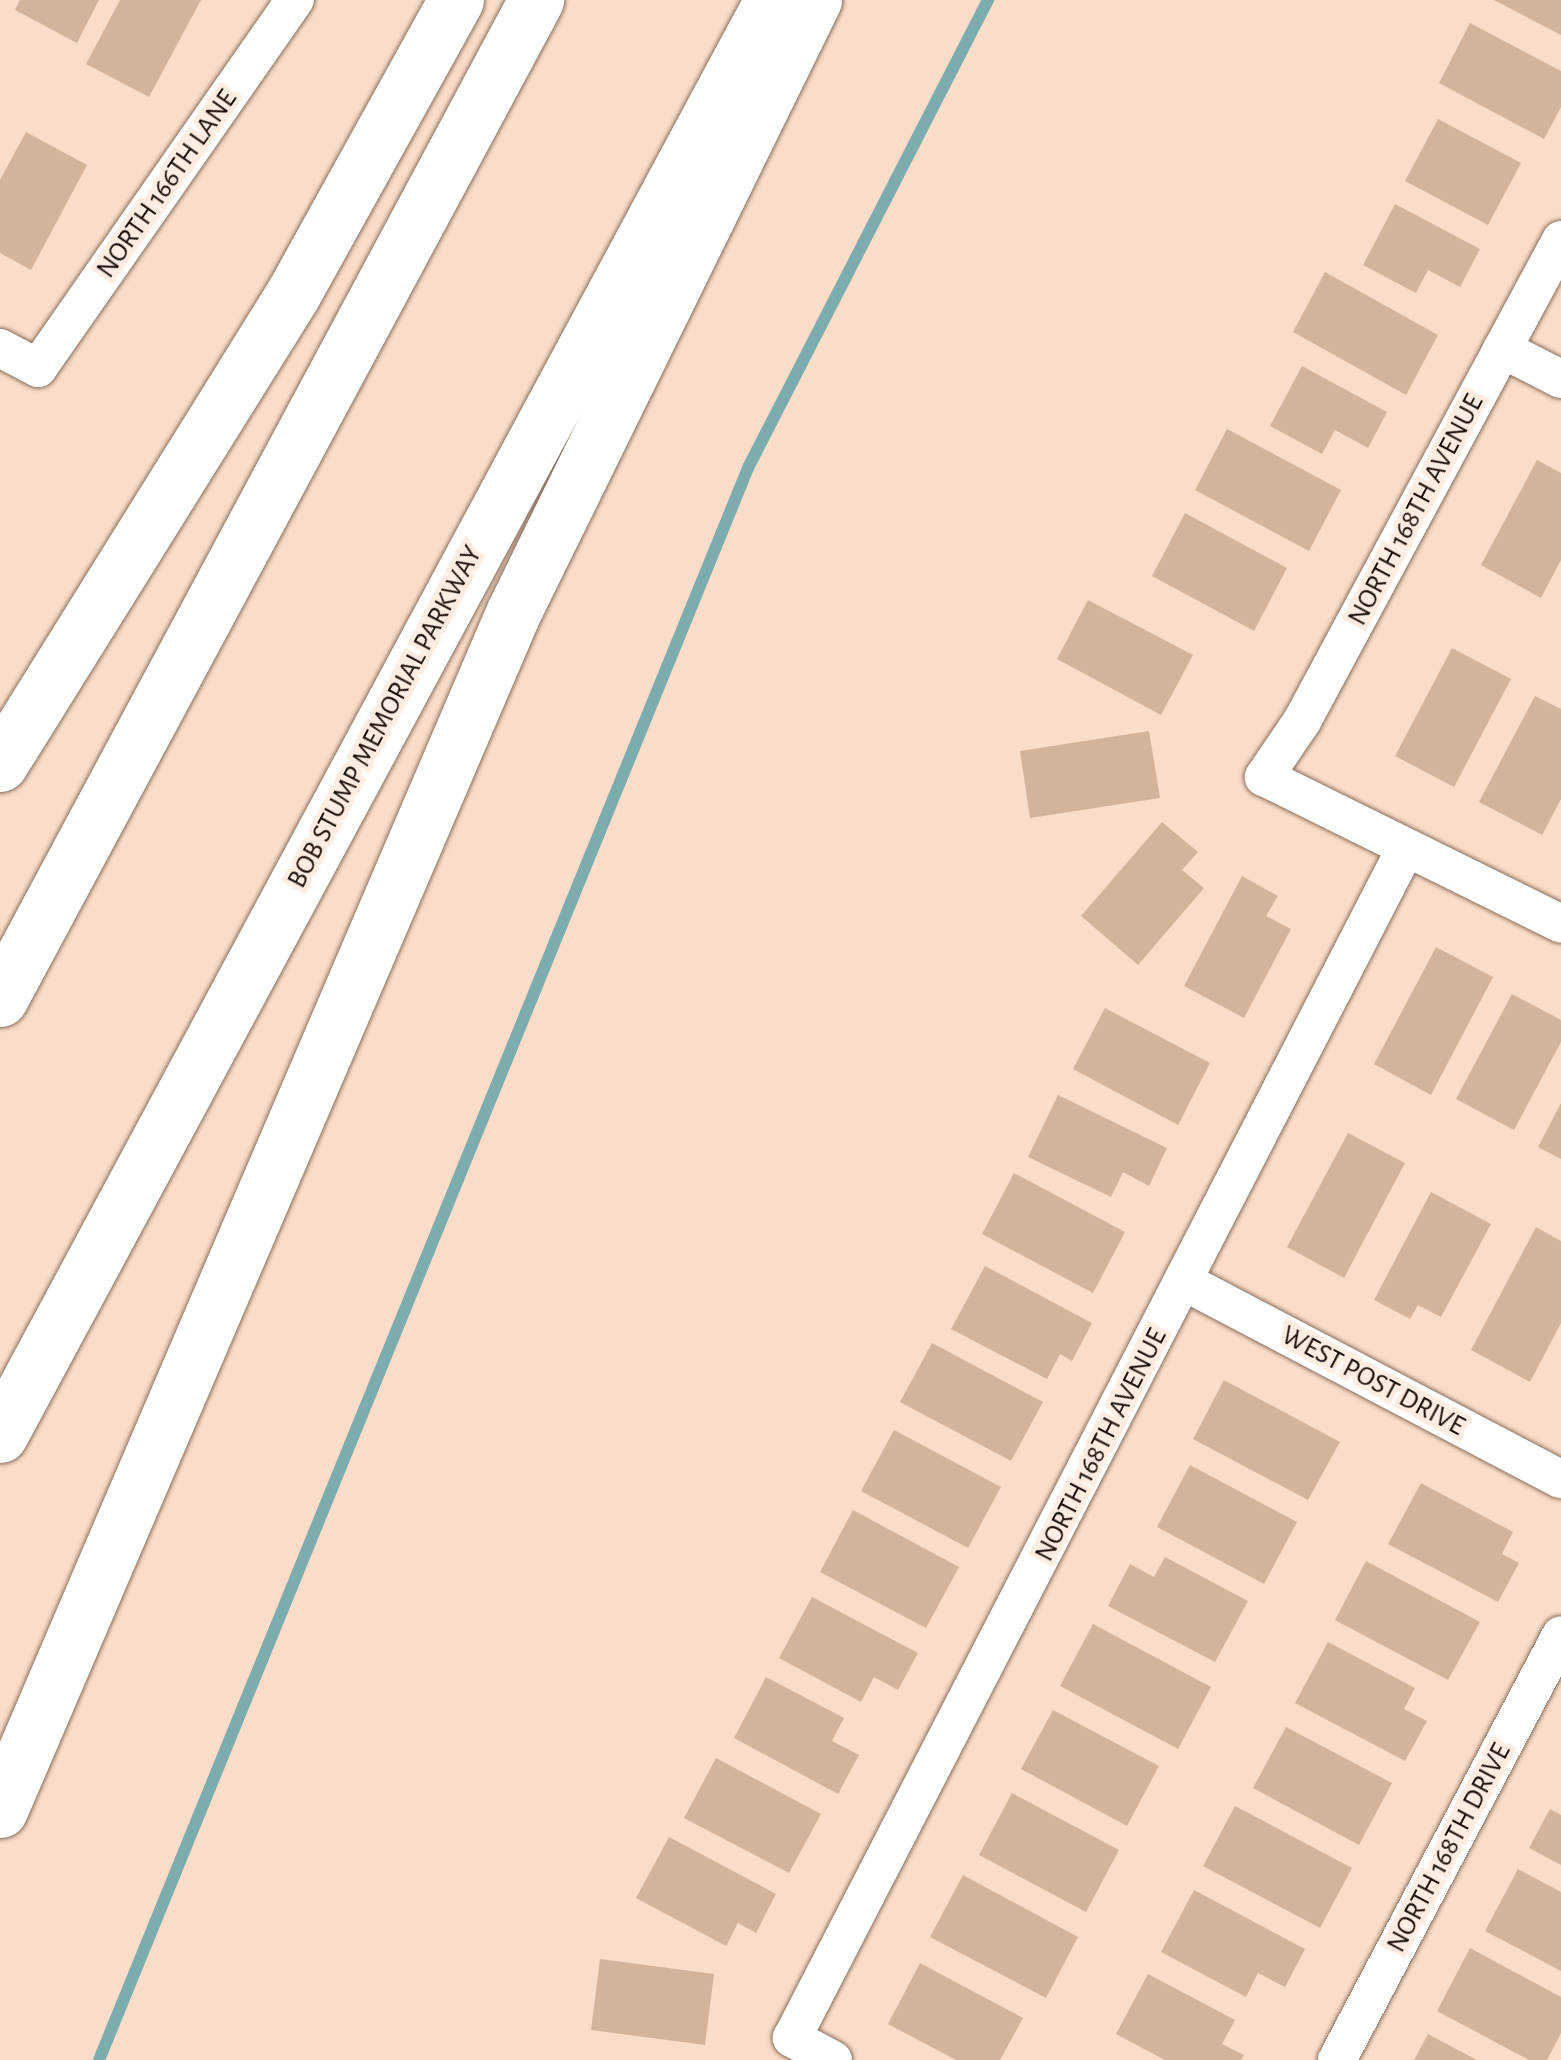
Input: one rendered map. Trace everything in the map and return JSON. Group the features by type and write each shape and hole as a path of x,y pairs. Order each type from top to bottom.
{"highway":[{"path":"0,764 283,311 456,0"},
{"path":"0,998 536,0"},
{"name":"BOB STUMP MEMORIAL PARKWAY","path":"0,1435 772,0"},
{"path":"0,1810 514,611 814,0"}],"street":[{"name":"NORTH 166TH LANE","path":"0,348 38,368 295,0"},
{"name":"NORTH 168TH AVENUE","path":"833,2060 792,2038 1406,850 1264,777 1302,721 1561,240"},
{"path":"1502,350 1561,379"},
{"path":"1406,850 1561,924"},
{"name":"WEST POST DRIVE","path":"1185,1282 1561,1479"},
{"name":"NORTH 168TH DRIVE","path":"1337,2060 1561,1636"}],"building":[{"path":"20,0 99,0 77,43 15,10"},
{"path":"120,0 201,0 149,97 86,64"},
{"path":"1494,0 1561,0 1561,35"},
{"path":"1470,23 1561,71 1561,107 1544,139 1439,83"},
{"path":"1438,119 1521,163 1488,225 1405,181"},
{"path":"26,132 87,165 31,270 0,253 0,180"},
{"path":"1395,204 1480,249 1460,287 1428,270 1416,293 1363,265"},
{"path":"1325,272 1438,335 1406,395 1293,332"},
{"path":"1302,366 1387,412 1368,448 1335,430 1322,454 1270,426"},
{"path":"1227,429 1341,490 1309,551 1195,490"},
{"path":"1537,460 1561,473 1561,560 1541,598 1481,565"},
{"path":"1185,513 1287,568 1254,631 1152,576"},
{"path":"1088,600 1193,655 1161,715 1057,659"},
{"path":"1452,648 1511,679 1454,787 1395,756"},
{"path":"1535,696 1561,709 1561,799 1542,835 1479,802"},
{"path":"1149,731 1160,798 1030,818 1020,751"},
{"path":"1162,822 1198,852 1182,870 1204,888 1138,965 1081,916"},
{"path":"1242,876 1278,896 1266,916 1291,929 1244,1018 1184,986"},
{"path":"1436,947 1493,977 1431,1095 1374,1064"},
{"path":"1512,994 1561,1020 1561,1042 1514,1130 1456,1099"},
{"path":"1105,1008 1210,1063 1178,1125 1073,1069"},
{"path":"1058,1095 1167,1148 1149,1186 1123,1172 1111,1197 1028,1157"},
{"path":"1561,1103 1561,1159 1538,1147"},
{"path":"1348,1133 1405,1163 1344,1278 1287,1247"},
{"path":"1014,1173 1125,1232 1093,1293 982,1234"},
{"path":"1431,1192 1491,1224 1441,1317 1418,1305 1410,1319 1374,1300"},
{"path":"1536,1227 1561,1241 1561,1323 1530,1382 1471,1350"},
{"path":"985,1266 1092,1323 1072,1361 1060,1354 1047,1379 951,1329"},
{"path":"932,1343 1043,1402 1011,1461 900,1402"},
{"path":"1224,1380 1340,1442 1308,1500 1193,1439"},
{"path":"894,1430 1001,1487 968,1548 861,1491"},
{"path":"1190,1465 1297,1522 1264,1584 1157,1527"},
{"path":"1421,1483 1513,1532 1502,1554 1519,1563 1498,1602 1388,1544"},
{"path":"853,1510 959,1567 926,1628 820,1572"},
{"path":"1165,1557 1248,1601 1215,1662 1108,1606 1130,1564 1154,1577"},
{"path":"1366,1561 1480,1622 1448,1680 1335,1620"},
{"path":"812,1597 918,1653 898,1690 874,1677 861,1702 779,1658"},
{"path":"1093,1624 1211,1687 1178,1749 1060,1686"},
{"path":"1328,1642 1415,1688 1404,1709 1427,1721 1405,1761 1295,1703"},
{"path":"766,1677 844,1718 832,1741 859,1755 838,1794 734,1738"},
{"path":"1053,1710 1159,1766 1127,1826 1021,1769"},
{"path":"1286,1727 1392,1783 1359,1845 1253,1788"},
{"path":"716,1758 821,1814 789,1873 684,1818"},
{"path":"1012,1793 1119,1850 1086,1912 979,1855"},
{"path":"1235,1806 1352,1868 1320,1928 1203,1866"},
{"path":"1550,1809 1561,1815 1561,1865 1529,1848"},
{"path":"669,1837 776,1894 756,1933 738,1923 726,1946 636,1898"},
{"path":"1518,1869 1561,1892 1561,1971 1485,1931"},
{"path":"963,1875 1078,1937 1046,1998 930,1937"},
{"path":"1194,1890 1305,1949 1285,1987 1258,1973 1246,1997 1161,1952"},
{"path":"1470,1948 1561,1997 1561,2033 1547,2060 1529,2060 1437,2011"},
{"path":"600,1959 714,1974 705,2045 591,2030"},
{"path":"920,1963 1023,2018 1000,2060 956,2060 888,2024"},
{"path":"1148,1974 1235,2020 1222,2044 1244,2055 1241,2060 1165,2060 1116,2034"},
{"path":"1428,2034 1477,2060 1414,2060"}],"waterway":[{"path":"99,2060 749,466 988,0"}]}
